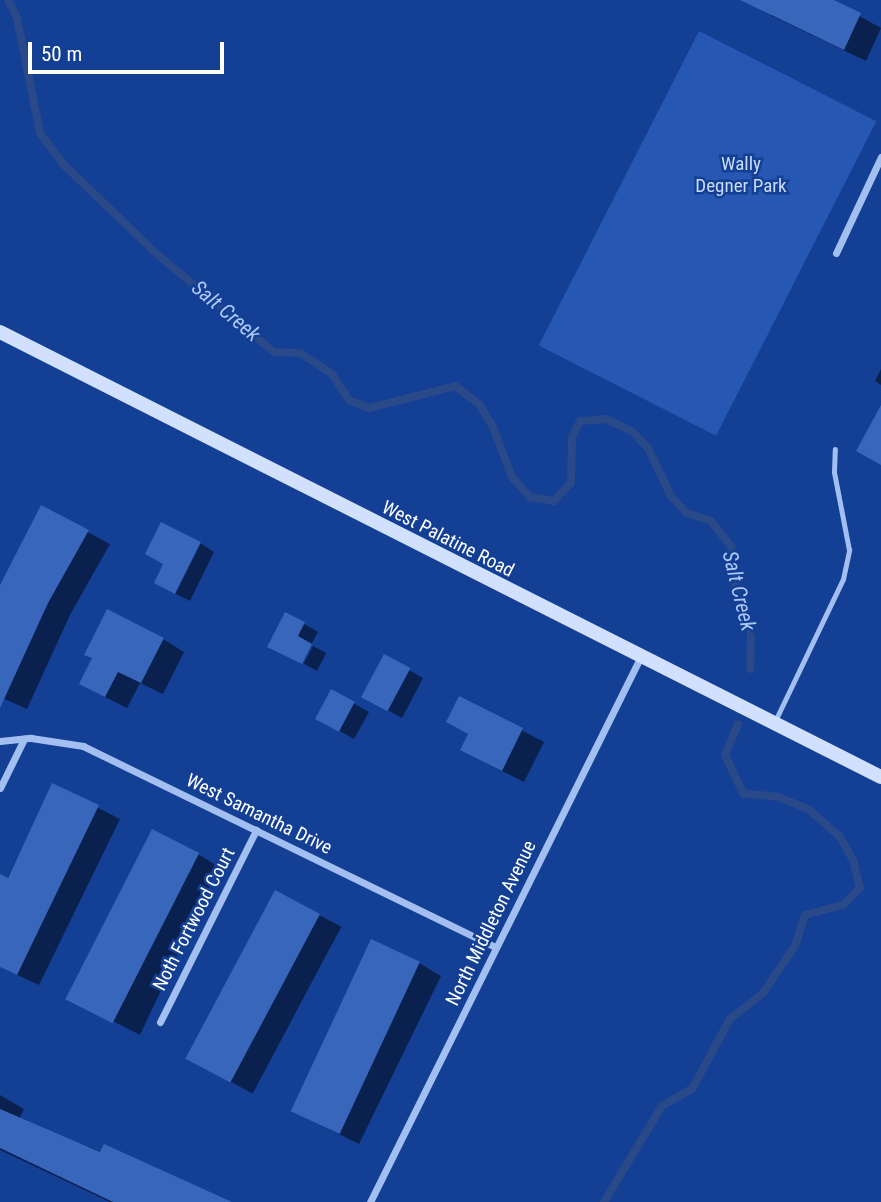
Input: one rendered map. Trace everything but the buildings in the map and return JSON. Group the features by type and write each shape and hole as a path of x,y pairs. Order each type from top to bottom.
{"main road":[{"name":"West Palatine Road","path":"0,332 640,658 881,777"}],"street":[{"path":"836,253 881,157"},
{"name":"North Middleton Avenue","path":"370,1202 640,658"},
{"path":"0,788 24,739"},
{"name":"West Samantha Drive","path":"0,741 24,739 83,746 496,947"},
{"name":"Noth Fortwood Court","path":"160,1022 256,831"}],"lane":[{"path":"774,724 843,579 849,550 834,472 835,449"}],"green space":[{"name":"Wally Degner Park","path":"699,31 876,121 716,436 539,346"}],"waterway":[{"name":"Salt Creek","path":"8,0 17,18 40,133 63,164 158,255 274,352 300,353 332,374 349,400 369,408 455,386 479,404 493,427 512,477 530,497 554,501 571,483 572,437 580,421 606,419 632,431 648,448 671,496 687,513 711,521 731,547 736,585 751,630 750,669"},
{"name":"Salt Creek","path":"604,1202 662,1106 692,1089 730,1019 763,993 795,946 805,915 843,905 860,888 853,860 839,836 808,809 779,797 743,793 725,755 738,725"}]}
